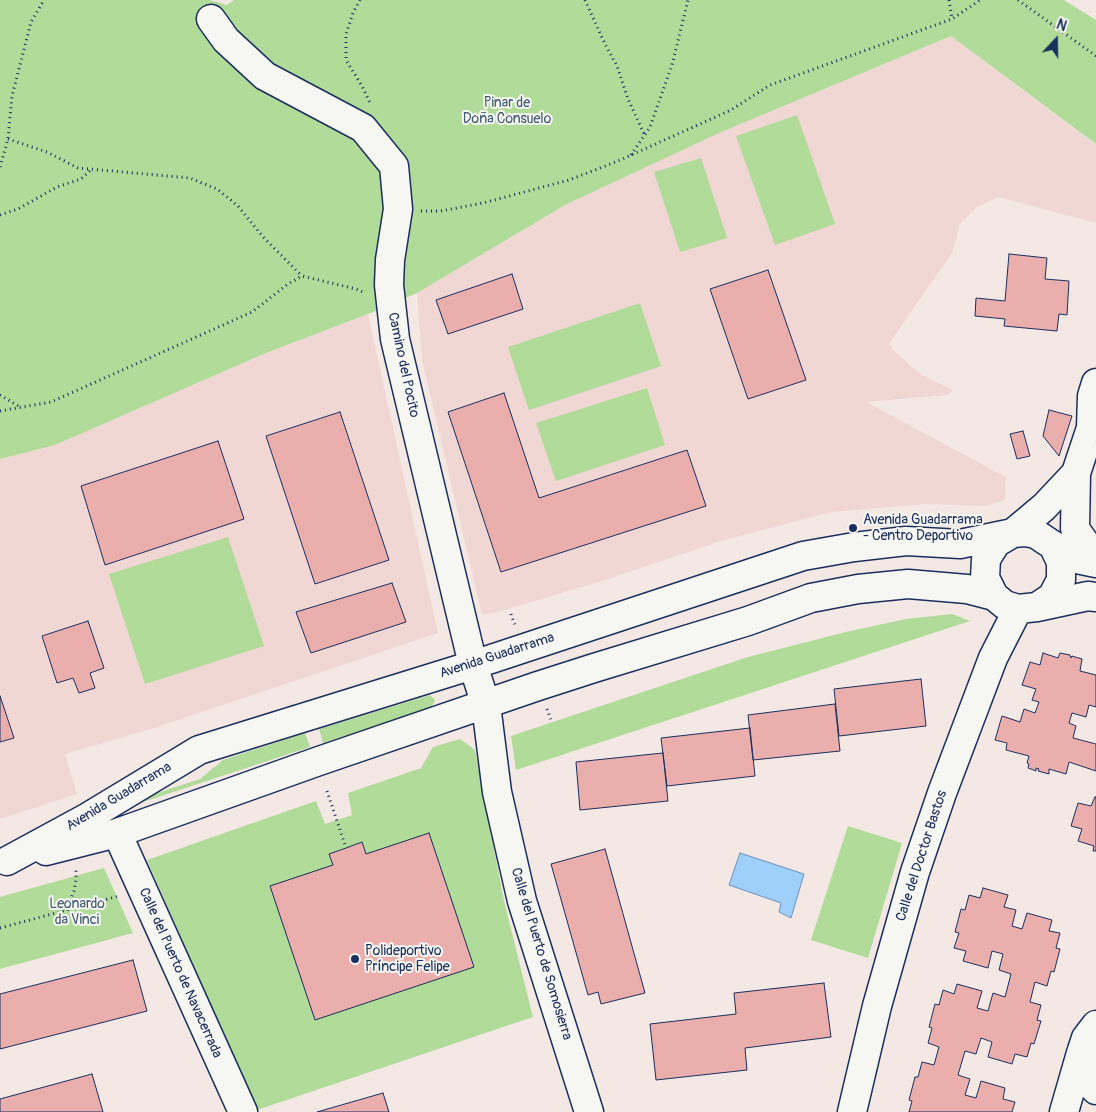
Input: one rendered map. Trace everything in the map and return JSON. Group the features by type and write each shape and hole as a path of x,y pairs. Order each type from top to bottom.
{"street":[{"name":"Camino del Pocito","path":"210,19 226,40 265,76 363,128 394,166 398,209 390,260 389,285 395,340 473,665 486,705"},
{"path":"1096,383 1092,396 1093,424 1076,473 1075,529 1085,543 1096,553"},
{"path":"1076,473 1044,506 1013,533 996,543 986,559 985,578 994,596 1005,605 1027,608 1088,596 1096,597"},
{"path":"1013,533 1025,532 1036,534 1072,558 1096,562"},
{"name":"Avenida Guadarrama","path":"3,862 88,817 199,750 473,665 803,556 854,547 906,541 960,544 1013,533"},
{"path":"1027,608 1052,597 1061,580 1061,562 1053,545"},
{"name":"Avenida Guadarrama","path":"3,862 117,833 319,761 594,668 748,621 811,598 858,589 908,584 967,589 994,596"},
{"name":"Calle del Doctor Bastos","path":"852,1112 882,988 918,864 942,793 993,658 1027,608"},
{"name":"Calle del Puerto de Somosierra","path":"486,705 498,792 522,901 589,1112"},
{"name":"Calle del Puerto de Navacerrada","path":"117,833 243,1112"},
{"path":"1065,1110 1086,1038 1096,1025"},
{"path":"1082,1050 1085,1074 1090,1084 1096,1090"},
{"path":"1065,1110 1096,1094"}],"path":[{"path":"0,167 8,139 12,96 31,22 44,0"},
{"path":"360,0 353,13 346,34 346,60 362,86 371,106 372,138"},
{"path":"585,0 617,66 628,99 646,137"},
{"path":"630,156 650,127 672,65 688,0"},
{"path":"949,0 952,19"},
{"path":"398,209 441,211 484,203 569,180 630,156 731,110 770,85 952,19 980,0"},
{"path":"1018,0 1096,56"},
{"path":"8,139 46,152 78,168 190,178 217,189 238,206 263,237 302,276 356,289"},
{"path":"0,216 18,209 57,187 81,179 92,169"},
{"path":"0,411 51,402 252,312 288,284 302,276"},
{"path":"0,395 20,407"},
{"path":"328,791 346,848"},
{"path":"66,910 74,891 76,870"},
{"path":"0,928 122,896"}],"shaded area":[{"path":"951,36 1096,145 1096,223 998,197 977,207 960,224 952,253 890,342 892,349 920,374 953,390 948,395 866,402 1006,477 1005,500 986,506 925,504 831,512 721,541 602,581 482,615 422,360 417,293 565,205 719,133"},
{"path":"368,314 438,633 151,729 65,754 77,794 0,819 0,459 55,445 266,353"}],"green space":[{"name":"Pinar de Doña Consuelo","path":"0,0 210,0 227,5 234,0 1064,0 1096,20 1096,144 951,36 719,133 565,205 417,293 266,353 55,445 0,459"},
{"path":"797,115 835,224 775,245 736,136"},
{"path":"701,158 727,238 680,252 654,172"},
{"path":"640,303 661,366 529,410 508,347"},
{"path":"647,388 665,445 556,481 536,423"},
{"path":"228,537 264,646 145,684 109,574"},
{"path":"952,614 970,621 516,770 511,736 748,657 906,619"},
{"path":"430,695 435,700 431,708 323,743 319,729"},
{"path":"305,733 310,747 134,805 133,801 200,779 223,760"},
{"name":"Polideportivo Príncipe Felipe","path":"460,739 475,750 504,901 533,1017 257,1110 147,860 316,801 325,824 352,815 348,793 421,768 433,747"},
{"path":"848,826 902,843 868,958 811,940"},
{"name":"Leonardo da Vinci","path":"104,868 133,933 0,969 0,897"}],"water":[{"path":"740,853 804,874 791,918 779,912 781,903 729,885"}],"building":[{"path":"1009,254 1047,258 1045,279 1069,281 1067,315 1059,314 1057,331 1004,326 1005,319 975,316 976,298 1005,301"},
{"path":"768,270 806,380 748,399 710,289"},
{"path":"512,274 523,309 448,334 436,300"},
{"path":"504,393 539,498 687,450 706,506 501,572 448,412"},
{"path":"1049,410 1072,416 1059,456 1043,436"},
{"path":"340,412 389,560 315,584 266,436"},
{"path":"1023,431 1030,456 1017,459 1010,434"},
{"path":"218,441 244,519 105,565 81,486"},
{"path":"392,583 406,622 311,653 296,612"},
{"path":"88,621 104,668 90,673 95,688 79,693 73,678 57,683 42,636"},
{"path":"1043,653 1058,658 1060,653 1070,655 1071,658 1072,656 1082,659 1080,671 1096,675 1096,707 1089,705 1086,717 1072,713 1069,723 1076,726 1073,738 1096,744 1096,771 1069,762 1066,774 1049,769 1049,774 1038,771 1039,769 1036,768 1036,771 1028,768 1029,756 1006,750 1007,743 995,740 1002,716 1020,722 1024,709 1035,713 1039,702 1032,700 1036,689 1022,685 1030,662 1040,665"},
{"path":"921,679 926,726 839,736 834,689"},
{"path":"0,696 14,738 0,742"},
{"path":"835,704 840,751 753,760 748,715"},
{"path":"750,728 755,776 667,786 661,738"},
{"path":"663,753 668,801 580,810 576,762"},
{"path":"1095,797 1096,851 1093,851 1094,846 1078,841 1082,829 1071,826 1078,803 1091,806"},
{"path":"429,833 474,967 315,1020 270,886 333,865 329,854 362,842 366,854"},
{"path":"605,849 645,993 601,1004 598,992 588,995 551,864"},
{"path":"983,888 1008,895 1004,907 1016,910 1012,926 1022,929 1027,913 1052,920 1049,931 1060,933 1056,948 1060,949 1054,972 1051,971 1047,986 1035,982 1030,1002 1041,1005 1037,1020 1041,1021 1034,1044 1031,1043 1027,1057 1015,1054 1012,1064 988,1057 992,1042 981,1038 976,1054 965,1051 958,1075 970,1079 965,1095 976,1098 981,1081 1005,1088 1003,1099 1015,1102 1012,1112 909,1112 912,1101 909,1100 915,1077 918,1077 922,1062 934,1065 939,1047 928,1043 932,1028 929,1027 935,1004 939,1005 943,990 954,994 957,984 982,991 977,1008 988,1011 993,993 1005,997 1011,974 999,970 1003,954 992,951 988,968 963,961 966,951 954,948 959,933 955,932 961,909 965,910 969,895 980,898"},
{"path":"133,960 147,1011 0,1049 0,994"},
{"path":"824,983 831,1037 745,1048 747,1070 656,1080 650,1024 736,1014 734,993"},
{"path":"92,1074 103,1112 0,1112 0,1099"},
{"path":"383,1093 389,1112 317,1112"}],"place":[{"name":"Avenida Guadarrama - Centro Deportivo","path":"853,528"},
{"name":"Polideportivo Príncipe Felipe","path":"355,959"}]}
